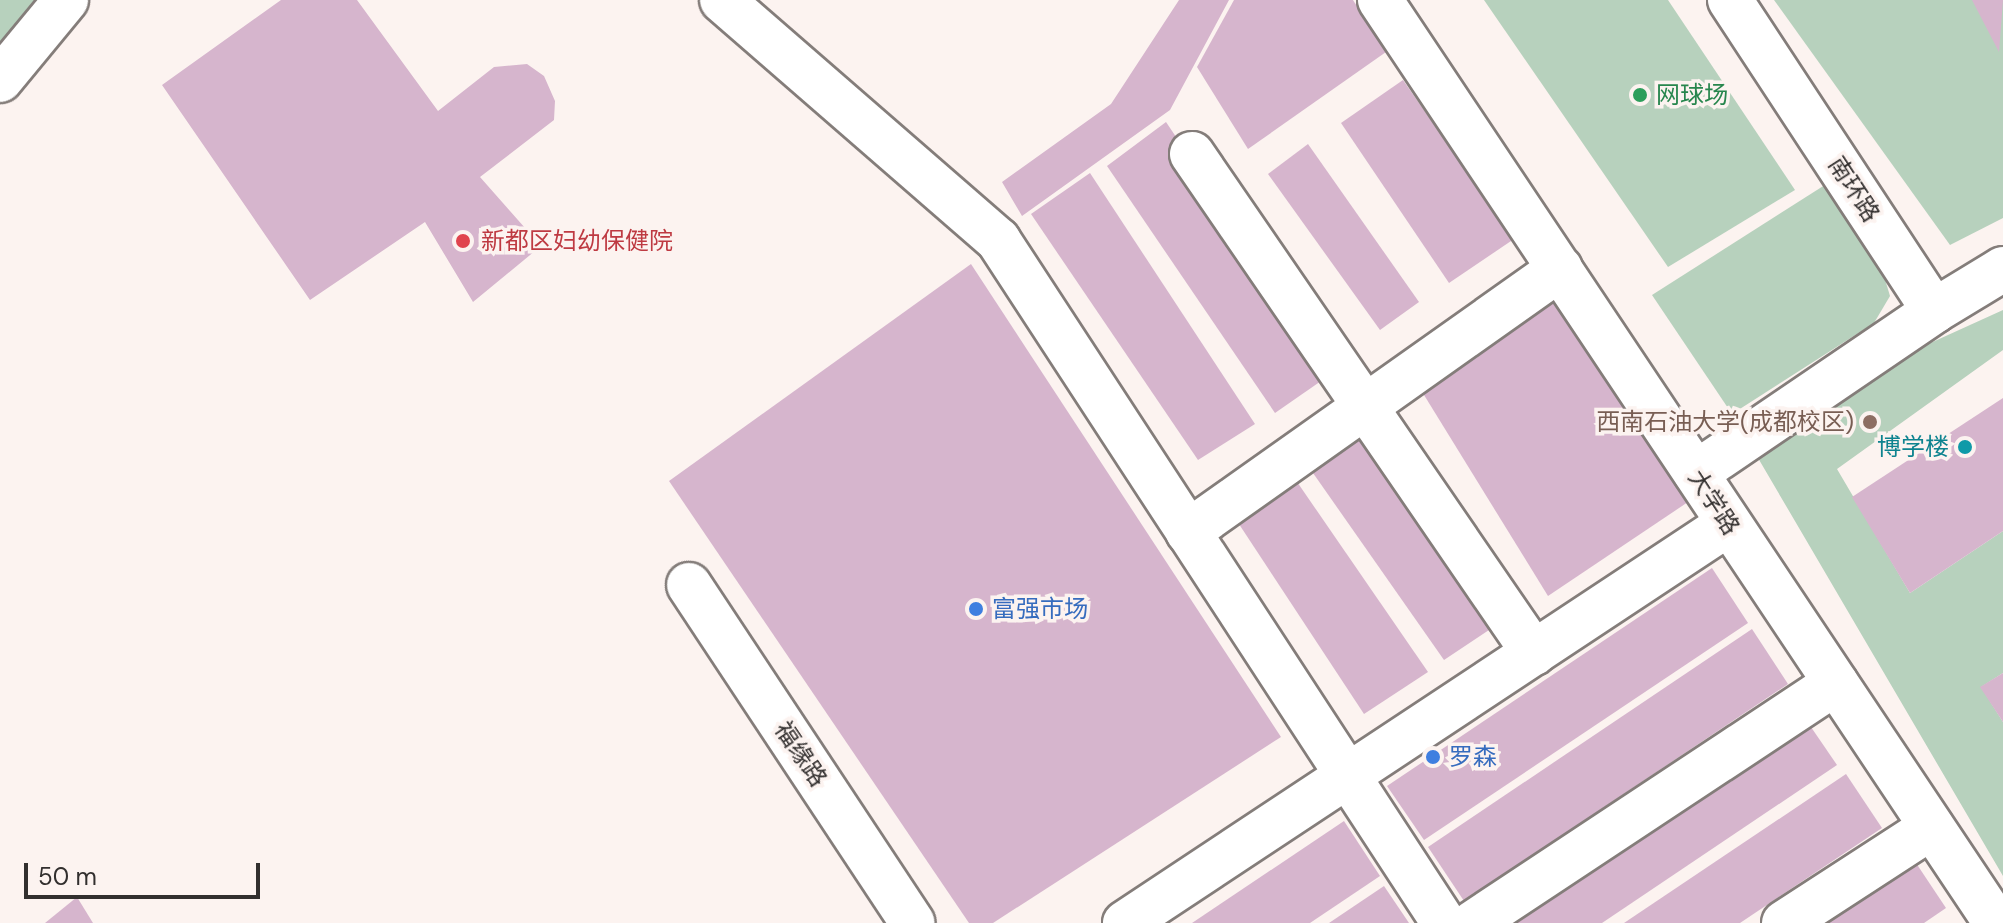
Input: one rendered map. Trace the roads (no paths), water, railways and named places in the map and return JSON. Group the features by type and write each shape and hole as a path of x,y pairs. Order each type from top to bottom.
{"street":[{"path":"0,80 66,0"},
{"path":"722,0 998,240 1344,776 1444,923"},
{"name":"大学路","path":"1380,0 1996,923"},
{"name":"南环路","path":"1730,0 1934,311"},
{"path":"1192,154 1534,653"},
{"path":"1188,532 1560,269"},
{"path":"1696,473 1934,311 2003,269"},
{"path":"1125,923 1728,524"},
{"name":"福缘路","path":"689,585 913,923"},
{"path":"1473,923 1836,683"},
{"path":"1784,923 1932,827"}],"place":[{"name":"网球场","path":"1640,95"},
{"name":"新都区妇幼保健院","path":"463,241"},
{"name":"西南石油大学(成都校区)","path":"1870,422"},
{"name":"博学楼","path":"1965,447"},
{"name":"富强市场","path":"976,609"},
{"name":"罗森","path":"1433,757"}]}
